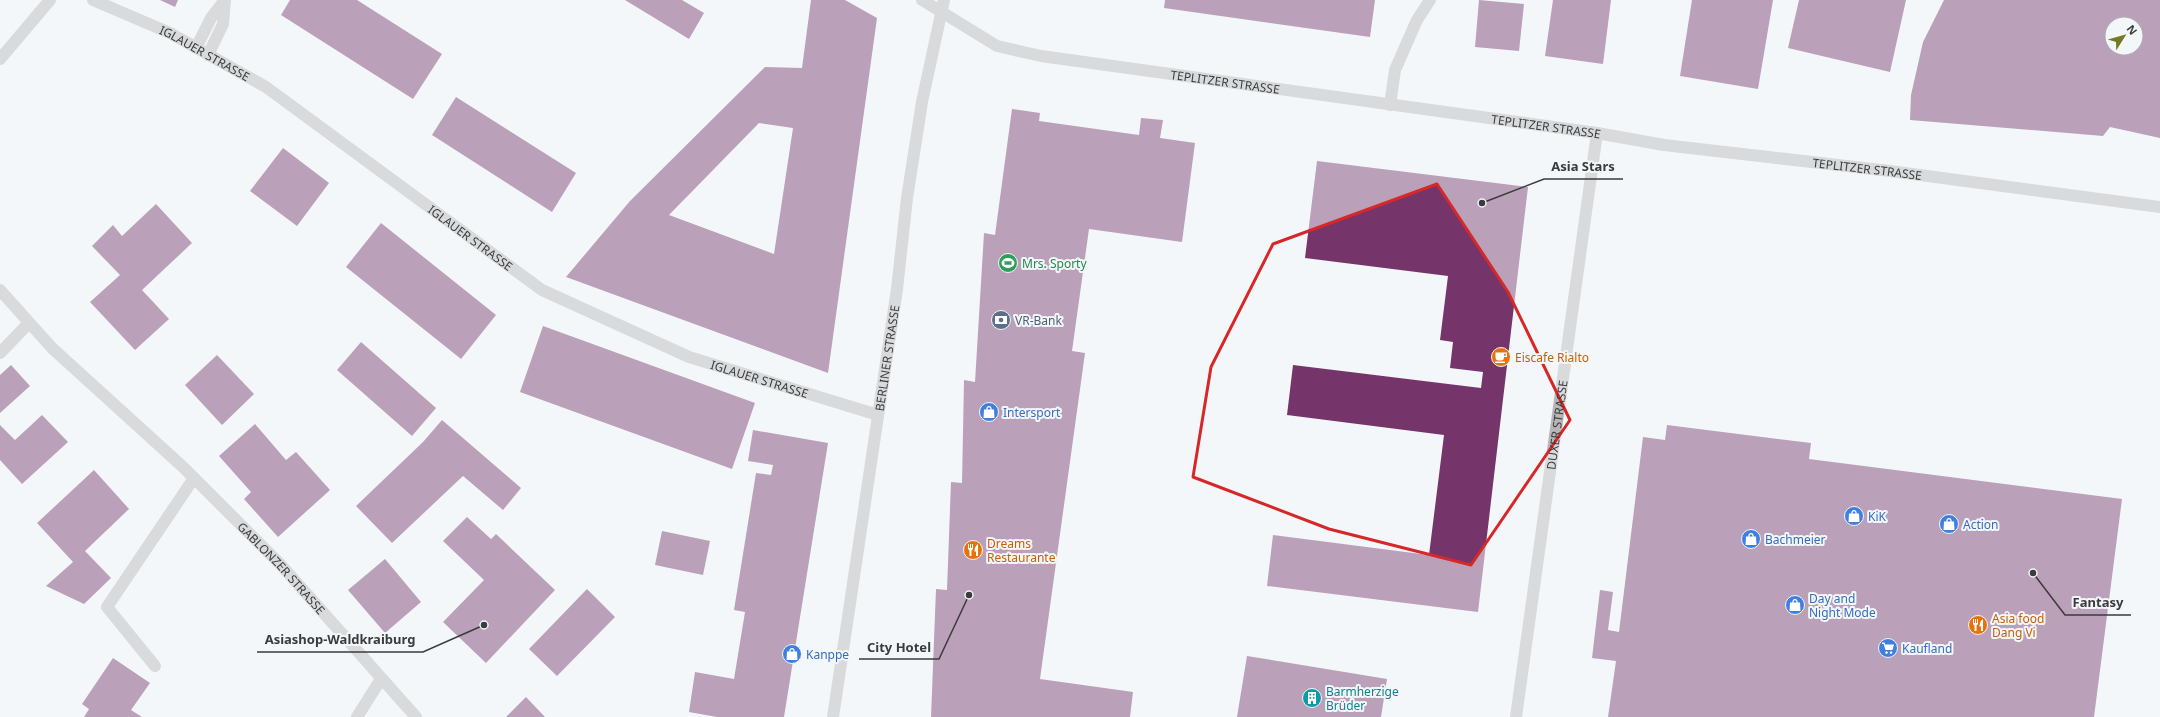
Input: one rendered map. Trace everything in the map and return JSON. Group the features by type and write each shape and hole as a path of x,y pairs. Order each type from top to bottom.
{"street":[{"path":"0,60 50,0"},
{"name":"IGLAUER STRASSE","path":"93,0 170,34 266,87 542,290 689,357 878,415"},
{"path":"196,48 211,18 225,0"},
{"path":"208,55 223,24 225,0"},
{"name":"TEPLITZER STRASSE","path":"922,0 997,46 1041,56 1597,133 1664,145 1890,171 2160,207"},
{"name":"BERLINER STRASSE","path":"834,717 897,290 909,183 922,102 944,0"},
{"path":"1390,105 1395,70 1417,20 1430,0"},
{"name":"DUXER STRASSE","path":"1516,717 1597,133"},
{"name":"GABLONZER STRASSE","path":"0,290 52,348 194,478 281,566 416,717"},
{"path":"0,353 29,322"},
{"path":"155,666 106,607 194,478"},
{"path":"357,717 381,679"}],"highlighted area":[{"path":"1437,184 1508,292 1570,420 1471,565 1329,529 1193,477 1211,367 1273,244"}],"building":[{"path":"160,0 178,0 175,7"},
{"path":"290,0 357,0 442,54 413,99 281,15"},
{"path":"625,0 682,0 704,13 689,39"},
{"path":"811,0 845,0 877,18 828,373 566,277 630,201 765,67 802,68","holes":["759,123 793,128 774,254 669,215"]},
{"path":"1165,0 1375,0 1370,37 1164,8"},
{"path":"1479,0 1524,4 1519,51 1475,47"},
{"path":"1553,0 1611,0 1603,64 1545,56"},
{"path":"1692,0 1773,0 1758,89 1680,76"},
{"path":"1799,0 1906,0 1890,72 1788,48"},
{"path":"1944,0 2160,0 2160,138 2110,127 2103,136 1910,120 1911,95 1923,42"},
{"path":"456,97 576,173 552,212 432,135"},
{"path":"1012,109 1040,113 1039,121 1139,135 1141,118 1163,120 1160,138 1195,143 1182,242 1089,229 1072,351 1085,353 1040,679 1133,692 1130,717 931,717 936,589 947,590 951,482 962,483 964,380 975,382 984,233 995,235"},
{"path":"283,148 329,183 297,226 250,191"},
{"path":"1317,161 1528,187 1478,612 1267,586 1273,535 1429,555 1444,435 1287,415 1293,365 1481,388 1483,372 1450,368 1453,342 1440,340 1448,276 1305,258"},
{"path":"156,204 192,243 142,290 169,319 135,350 90,302 120,275 92,246 113,225 122,236"},
{"path":"381,223 496,315 461,359 346,267"},
{"path":"543,326 755,403 732,469 520,392"},
{"path":"361,342 436,408 412,436 337,370"},
{"path":"217,355 254,394 222,425 185,385"},
{"path":"11,365 30,386 0,413 0,375"},
{"path":"42,415 68,442 22,484 0,460 0,425 15,440"},
{"path":"442,420 521,488 503,510 463,476 392,543 356,506 423,442"},
{"path":"255,424 286,460 296,452 330,490 278,537 244,499 251,492 219,456"},
{"path":"1667,425 1811,443 1809,459 2122,499 2094,717 1608,717 1616,661 1592,658 1600,590 1613,592 1608,630 1619,632 1643,437 1665,440"},
{"path":"753,430 828,443 784,717 717,717 689,712 695,672 734,679 745,612 734,610 756,473 771,475 773,465 748,461"},
{"path":"94,470 129,509 85,551 111,578 84,604 46,586 73,562 37,523"},
{"path":"467,517 491,539 496,534 555,590 486,663 443,622 484,580 443,541"},
{"path":"662,531 710,541 703,575 655,565"},
{"path":"385,559 421,602 385,633 348,590"},
{"path":"587,589 615,617 557,676 529,649"},
{"name":"Barmherzige Brüder","path":"1247,656 1387,679 1381,717 1237,717"},
{"path":"113,658 150,683 131,710 142,717 84,717 89,709 82,704"},
{"path":"526,697 545,717 506,717"}],"place":[{"name":"Asia Stars","path":"1482,203"},
{"name":"Mrs. Sporty","path":"1008,263"},
{"name":"VR-Bank","path":"1001,320"},
{"name":"Eiscafe Rialto","path":"1501,357"},
{"name":"Intersport","path":"989,412"},
{"name":"KiK","path":"1854,516"},
{"name":"Action","path":"1949,524"},
{"name":"Bachmeier","path":"1751,539"},
{"name":"Dreams Restaurante","path":"973,550"},
{"name":"Fantasy","path":"2033,573"},
{"name":"City Hotel","path":"969,595"},
{"name":"Day and Night Mode","path":"1795,605"},
{"name":"Asiashop-Waldkraiburg","path":"484,625"},
{"name":"Asia food Dang Vi","path":"1978,625"},
{"name":"Kaufland","path":"1888,648"},
{"name":"Kanppe","path":"792,654"},
{"name":"Barmherzige Brüder","path":"1312,698"}]}
